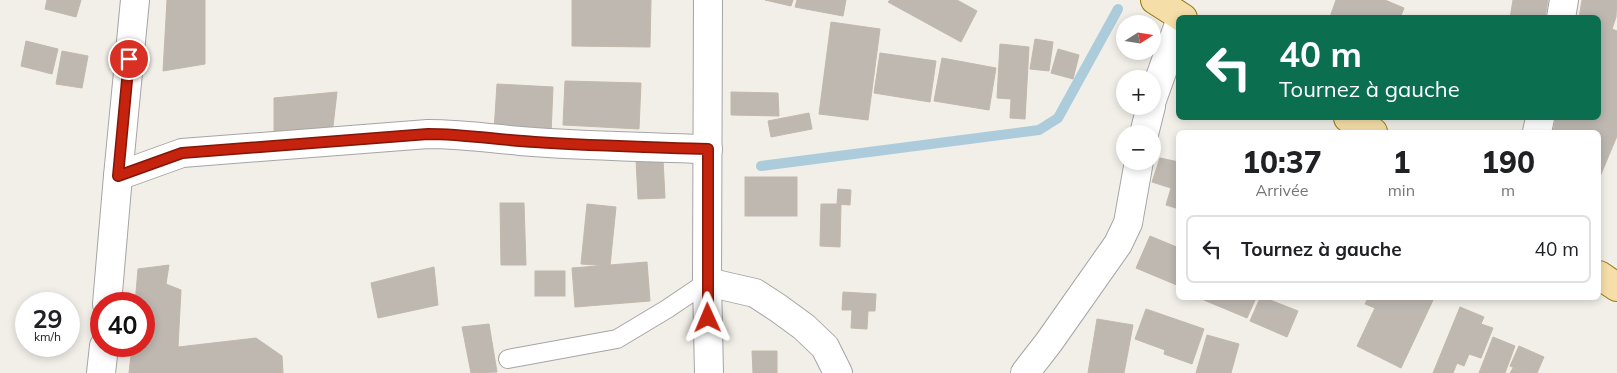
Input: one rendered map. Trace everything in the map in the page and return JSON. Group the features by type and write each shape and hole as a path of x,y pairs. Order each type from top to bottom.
{"main road":[{"path":"1155,0 1176,15"},
{"path":"1352,120 1369,130"},
{"path":"1601,276 1617,287"}],"street":[{"path":"108,292 135,0"},
{"path":"708,0 707,282 709,373"},
{"path":"1562,15 1564,0"},
{"path":"1161,75 1176,33"},
{"path":"118,176 182,153 428,134 455,134 594,146 708,149"},
{"path":"1025,373 1118,244 1128,223 1137,170"},
{"path":"707,282 755,293 778,308 804,327 825,347 838,373"},
{"path":"101,373 103,357"}],"lane":[{"path":"508,359 617,339 707,282"}],"building":[{"path":"47,0 81,0 76,17 45,9"},
{"path":"167,0 205,0 205,64 163,71"},
{"path":"572,0 651,0 650,47 572,46"},
{"path":"765,0 793,0 791,6"},
{"path":"797,0 846,0 843,16 795,7"},
{"path":"890,0 957,0 977,11 961,42 888,2"},
{"path":"1336,0 1385,0 1404,8 1401,15 1331,15"},
{"path":"1513,0 1548,0 1546,15 1510,15"},
{"path":"1582,0 1617,0 1616,17 1612,29 1617,31 1617,136 1601,174 1601,130 1553,130 1556,120 1601,120 1601,15 1580,15"},
{"path":"831,22 880,29 868,120 819,114"},
{"path":"1035,39 1053,42 1049,71 1030,69"},
{"path":"26,41 58,49 52,74 21,66"},
{"path":"1000,44 1029,47 1025,119 1010,118 1011,99 997,98"},
{"path":"1058,49 1079,55 1073,79 1051,73"},
{"path":"62,51 88,56 82,88 56,84"},
{"path":"880,53 936,61 930,102 874,93"},
{"path":"942,58 996,68 989,110 934,101"},
{"path":"565,81 641,83 639,129 563,125"},
{"path":"497,84 553,87 551,134 494,131"},
{"path":"337,92 332,135 274,141 274,98"},
{"path":"731,92 778,93 779,116 731,115"},
{"path":"809,113 812,129 771,137 768,121"},
{"path":"1161,158 1176,161 1176,208 1166,205 1171,188 1152,182 1156,170 1161,170"},
{"path":"663,159 665,198 638,199 636,160"},
{"path":"745,177 797,177 797,216 745,216"},
{"path":"838,189 851,190 850,205 837,204"},
{"path":"500,203 524,203 526,265 501,265"},
{"path":"587,204 616,207 610,266 581,264"},
{"path":"821,204 841,204 840,247 820,246"},
{"path":"1150,236 1176,247 1176,285 1136,268"},
{"path":"647,262 650,301 575,307 572,268"},
{"path":"169,265 166,284 181,290 178,347 256,338 282,356 283,373 129,373 131,357 155,357 155,292 136,292 138,269"},
{"path":"434,267 438,305 378,318 371,283"},
{"path":"535,271 565,271 565,296 535,296"},
{"path":"843,292 876,294 875,311 868,311 867,329 851,328 852,310 842,310"},
{"path":"1204,300 1255,300 1247,318"},
{"path":"1259,300 1270,300 1298,311 1287,337 1250,321"},
{"path":"1367,300 1433,300 1401,368 1357,346 1375,308 1365,304"},
{"path":"1460,307 1484,317 1481,324 1493,328 1481,358 1469,354 1464,366 1440,356"},
{"path":"1146,309 1204,329 1192,364 1164,354 1165,350 1135,339"},
{"path":"1097,319 1133,325 1124,373 1088,373"},
{"path":"489,324 497,372 471,373 462,327"},
{"path":"1207,335 1239,344 1231,373 1196,373"},
{"path":"1493,337 1515,346 1505,373 1479,373"},
{"path":"1519,346 1544,357 1537,373 1526,373 1510,366"},
{"path":"752,351 777,351 777,373 753,373"},
{"path":"1440,356 1457,363 1453,373 1433,373"},
{"path":"1513,368 1526,373 1510,373"}],"waterway":[{"path":"761,166 1039,130 1058,118 1118,9"}],"route":[{"path":"129,59 118,176 182,153 428,134 455,134 594,146 708,149 708,318"}]}
